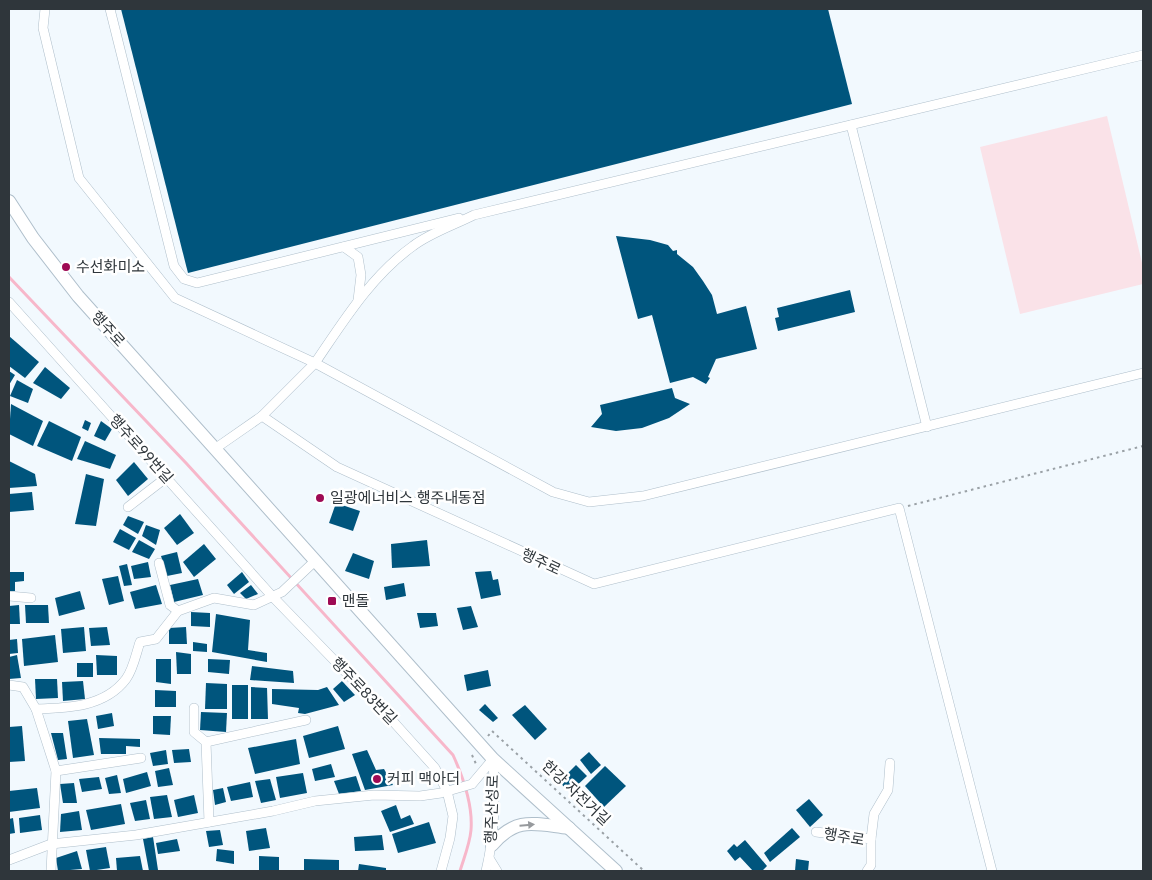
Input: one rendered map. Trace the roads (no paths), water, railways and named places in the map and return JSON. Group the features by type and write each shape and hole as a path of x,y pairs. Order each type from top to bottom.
{"main road":[{"name":"행주로","path":"9,201 33,238 78,296 493,759 616,871"},
{"path":"492,845 505,831 514,826 536,824 569,828"}],"street":[{"path":"45,9 42,28 79,178 174,298 315,363 553,492 589,502 643,496 1143,373"},
{"path":"110,9 174,266 184,279 198,283 474,214 1143,55"},
{"path":"851,125 927,427"},
{"path":"216,448 262,416 315,363 358,300 386,270 413,246 474,214"},
{"path":"344,247 358,257 361,275 358,300"},
{"name":"행주로99번길","path":"9,302 167,476 272,596"},
{"name":"행주로","path":"262,416 337,467 594,584 899,508 992,871"},
{"path":"128,507 167,476"},
{"path":"36,709 72,708 110,696 127,678 140,642 156,640 178,611 214,598 254,605 282,592 316,560"},
{"path":"159,563 170,605 178,611"},
{"path":"9,596 30,598"},
{"name":"행주로83번길","path":"272,596 435,768 447,791 453,816 450,838 440,871"},
{"path":"9,685 23,687 36,709 56,771 55,808 50,844 51,871"},
{"path":"194,708 194,732 206,742 210,822"},
{"path":"206,742 306,720"},
{"path":"56,771 141,758"},
{"path":"9,860 50,844 136,835 273,812 315,801 374,795 420,796 447,791 472,784 493,759"},
{"name":"행주산성로","path":"486,871 492,845 495,802 493,759"},
{"path":"871,839 874,814 888,790 890,763"},
{"name":"행주로","path":"816,832 871,839 871,865 867,871"},
{"name":"행주산성로","path":"489,858 497,871"}],"waterway":[{"path":"9,277 186,463 453,755 466,791 471,821 469,840 460,871"}],"place":[{"name":"수선화미소","path":"66,267"},
{"name":"일광에너비스 행주내동점","path":"320,498"},
{"name":"맨돌","path":"332,601"},
{"name":"커피 맥아더","path":"377,779"}]}
